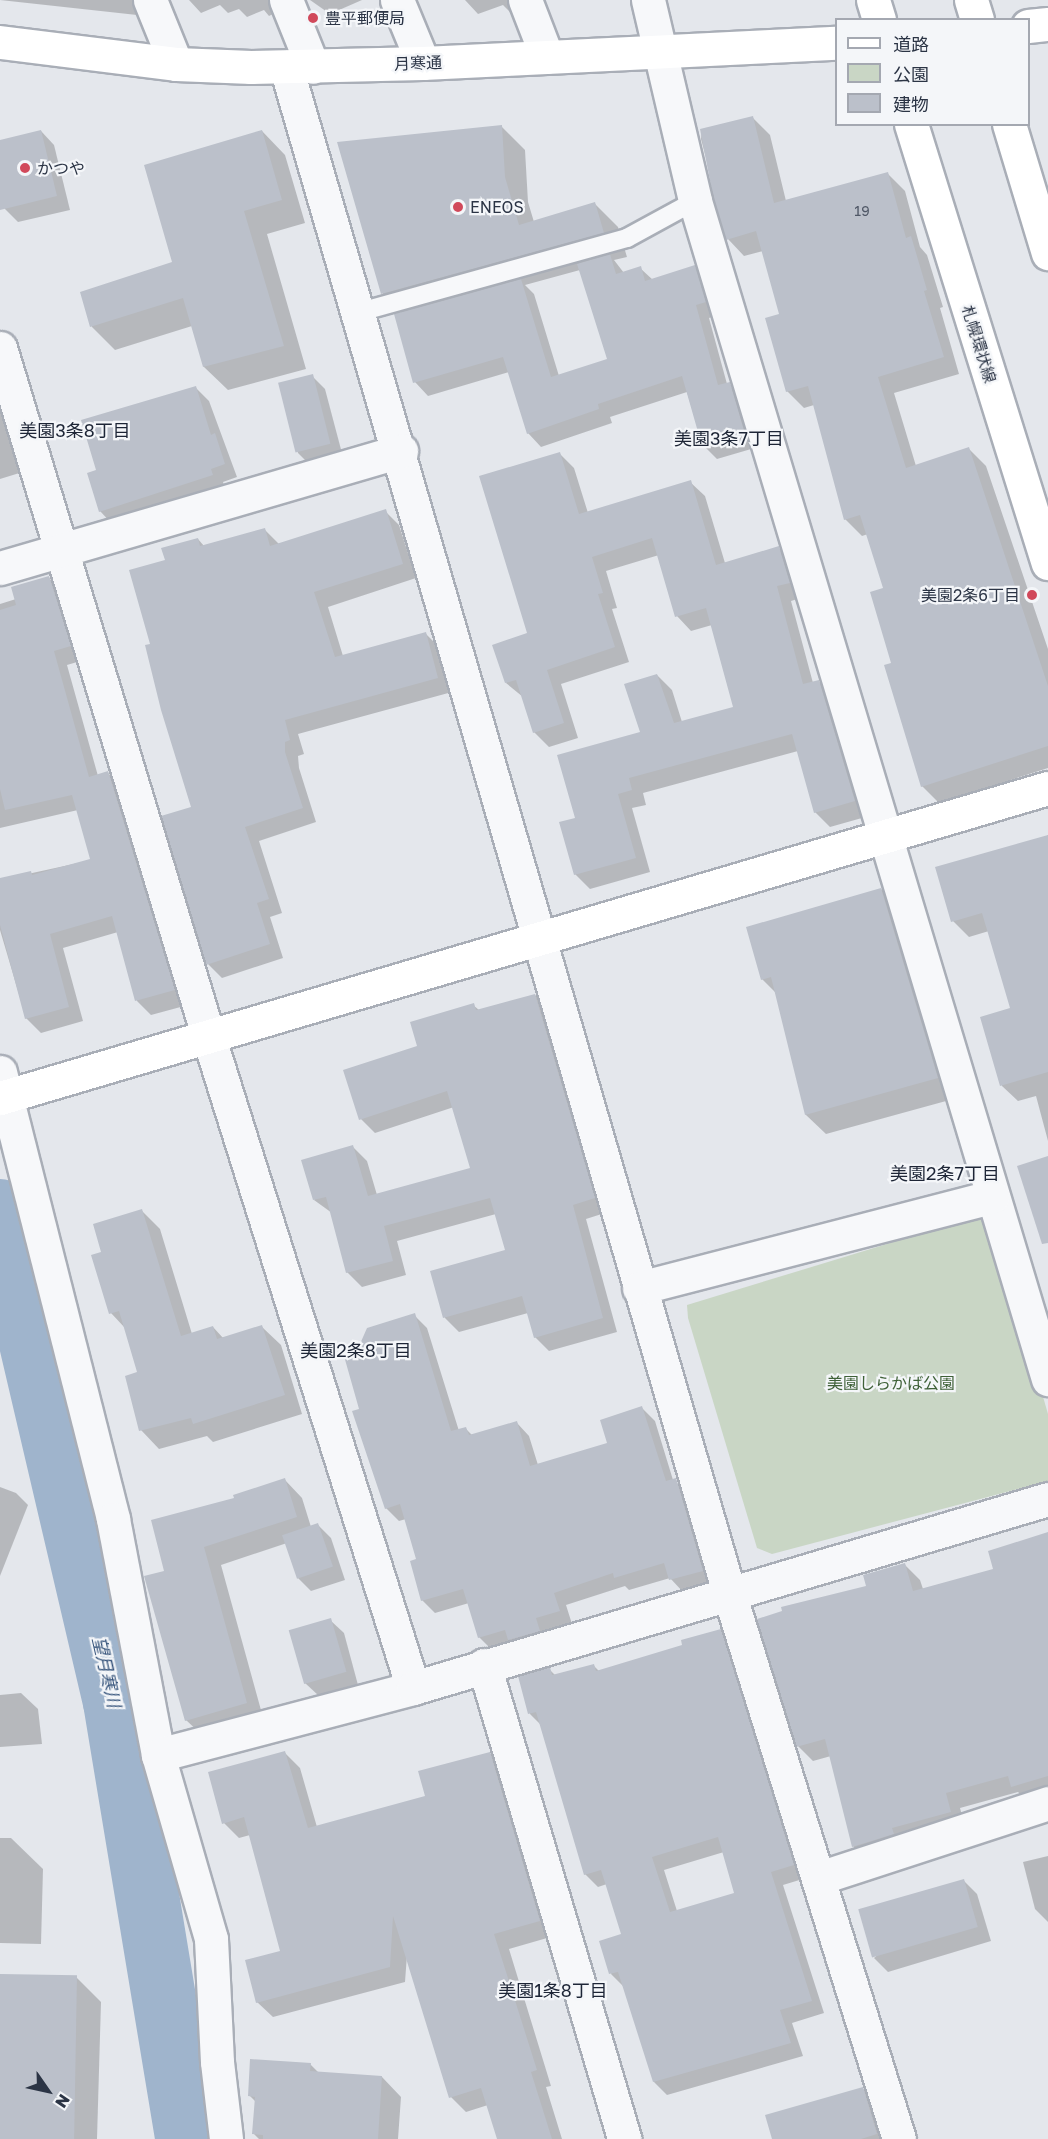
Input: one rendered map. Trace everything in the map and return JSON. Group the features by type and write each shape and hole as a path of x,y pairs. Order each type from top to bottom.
{"main road":[{"path":"873,0 878,18"},
{"path":"971,0 976,18"},
{"path":"1030,26 1048,24"},
{"name":"月寒通","path":"0,42 176,64 299,67 835,43"},
{"name":"札幌環状線","path":"912,126 1048,563"},
{"path":"1010,126 1048,253"},
{"path":"3,1088 208,1035 542,940 1048,788"}],"street":[{"path":"150,0 176,64"},
{"path":"286,0 299,67 360,312 542,940 639,1288 729,1593 899,2139"},
{"path":"397,0 423,63"},
{"path":"525,0 547,57"},
{"path":"648,0 695,201 1048,1379"},
{"path":"0,348 58,549 413,1688"},
{"path":"0,568 58,549 400,451"},
{"path":"3,1088 113,1520 158,1755 211,1939 217,2061 226,2139"},
{"path":"639,1288 992,1197"},
{"path":"158,1755 413,1688 1048,1499"},
{"path":"484,1665 624,2139"},
{"path":"819,1878 1048,1803"}],"lane":[{"path":"360,312 627,238 695,201"}],"green space":[{"name":"美園しらかば公園","path":"982,1215 992,1220 1048,1414 1048,1481 772,1554 757,1548 688,1318 687,1305"}],"building":[{"path":"753,116 774,203 888,172 906,238 911,236 927,290 924,291 944,357 878,377 906,468 969,447 1048,686 1048,746 921,787 884,665 891,663 870,592 883,588 860,515 844,520 808,386 786,392 765,318 779,314 756,231 726,240 713,196 700,129"},
{"path":"502,125 505,177 519,225 595,202 604,233 381,294 337,142"},
{"name":"かつや","path":"41,130 57,196 0,210 0,140"},
{"path":"262,130 282,200 244,211 284,346 203,367 183,298 90,327 80,292 172,262 144,165"},
{"path":"610,254 616,274 641,266 645,281 695,265 706,302 696,305 718,385 730,382 745,434 702,446 682,376 598,404 599,409 527,434 503,357 413,383 394,314 521,279 551,377 607,359 577,264"},
{"path":"313,374 330,444 295,453 278,383"},
{"path":"196,386 211,435 215,433 225,464 211,469 213,475 99,512 87,473 96,470 81,420"},
{"path":"560,452 579,514 691,480 716,565 779,546 790,583 777,586 803,684 819,680 855,801 814,813 792,734 629,778 632,790 618,794 636,858 574,875 559,822 575,818 557,755 640,732 624,684 657,674 674,723 733,707 706,608 675,617 652,538 592,557 603,593 598,594 615,647 547,670 564,723 533,733 516,680 505,683 492,645 527,633 479,476"},
{"path":"386,509 403,564 314,592 335,657 426,632 438,678 285,720 290,740 285,742 285,752 303,808 245,827 269,899 257,903 270,944 206,965 161,816 191,807 161,710 145,645 150,644 129,570 165,560 161,548 198,538 200,546 265,528 270,546"},
{"path":"49,576 71,646 54,651 89,777 108,771 175,990 135,1001 112,916 50,934 69,1007 25,1019 0,925 0,878 31,871 32,875 90,859 72,795 5,810 0,789 0,610 16,605 11,587"},
{"path":"1048,835 1048,1072 1000,1086 980,1017 1010,1008 982,913 951,922 935,867"},
{"path":"881,888 938,1078 805,1115 771,977 761,980 746,927"},
{"path":"535,994 595,1198 573,1205 603,1318 534,1338 522,1296 443,1318 430,1271 505,1250 490,1198 384,1226 393,1261 346,1273 326,1197 313,1200 301,1160 353,1145 368,1196 470,1168 447,1091 359,1120 343,1070 417,1046 410,1022 474,1003 476,1010"},
{"path":"1048,1156 1048,1243 1042,1244 1017,1166"},
{"path":"142,1209 181,1336 213,1326 217,1339 262,1325 285,1395 193,1424 191,1418 139,1431 125,1376 137,1372 119,1311 109,1314 91,1255 101,1252 93,1224"},
{"path":"415,1313 451,1431 466,1427 469,1435 517,1421 530,1466 607,1443 600,1420 642,1406 666,1481 676,1478 703,1571 669,1580 664,1563 614,1578 613,1573 554,1593 560,1611 536,1618 540,1631 508,1640 505,1630 478,1638 463,1589 421,1601 410,1561 416,1559 400,1504 385,1509 352,1411 359,1409 344,1356 356,1353 367,1328"},
{"path":"285,1478 297,1517 204,1547 247,1703 185,1721 144,1576 164,1571 151,1520 234,1498 233,1495"},
{"path":"318,1523 333,1566 297,1579 282,1535"},
{"path":"1048,1532 1048,1776 1011,1787 1008,1776 946,1793 951,1812 892,1828 894,1834 852,1847 825,1739 796,1747 757,1619 782,1611 781,1607 866,1586 863,1575 905,1563 913,1591 993,1569 988,1551"},
{"path":"331,1618 346,1672 304,1684 289,1630"},
{"path":"721,1629 794,1865 771,1872 812,2001 780,2010 791,2043 653,2082 618,1972 609,1974 599,1941 621,1934 601,1870 584,1875 536,1712 528,1714 518,1676 550,1667 552,1675 594,1664 596,1671 682,1645 681,1640","holes":["718,1837 734,1893 670,1912 652,1857"]},
{"path":"285,1751 308,1828 425,1796 418,1771 490,1752 540,1921 494,1934 537,2070 531,2072 552,2139 497,2139 481,2088 449,2098 393,1916 390,1967 256,2003 245,1960 280,1951 244,1817 222,1824 208,1772"},
{"path":"964,1879 978,1927 872,1957 858,1909"},
{"path":"0,1974 77,1975 74,2139 0,2139"},
{"path":"250,2059 311,2063 310,2071 382,2076 378,2139 263,2139 263,2135 252,2134 255,2097 248,2096"},
{"path":"863,2087 877,2134 861,2139 772,2139 765,2115"}],"waterway":[{"name":"望月寒川","path":"0,1211 115,1702 187,2139"}],"place":[{"name":"豊平郵便局","path":"313,18"},
{"name":"かつや","path":"25,168"},
{"name":"ENEOS","path":"458,207"},
{"name":"美園2条6丁目","path":"1032,595"}],"district":[{"name":"美園3条8丁目","path":"75,430"},
{"name":"美園3条7丁目","path":"729,438"},
{"name":"美園2条7丁目","path":"945,1173"},
{"name":"美園2条8丁目","path":"356,1350"},
{"name":"美園1条8丁目","path":"553,1990"}]}
